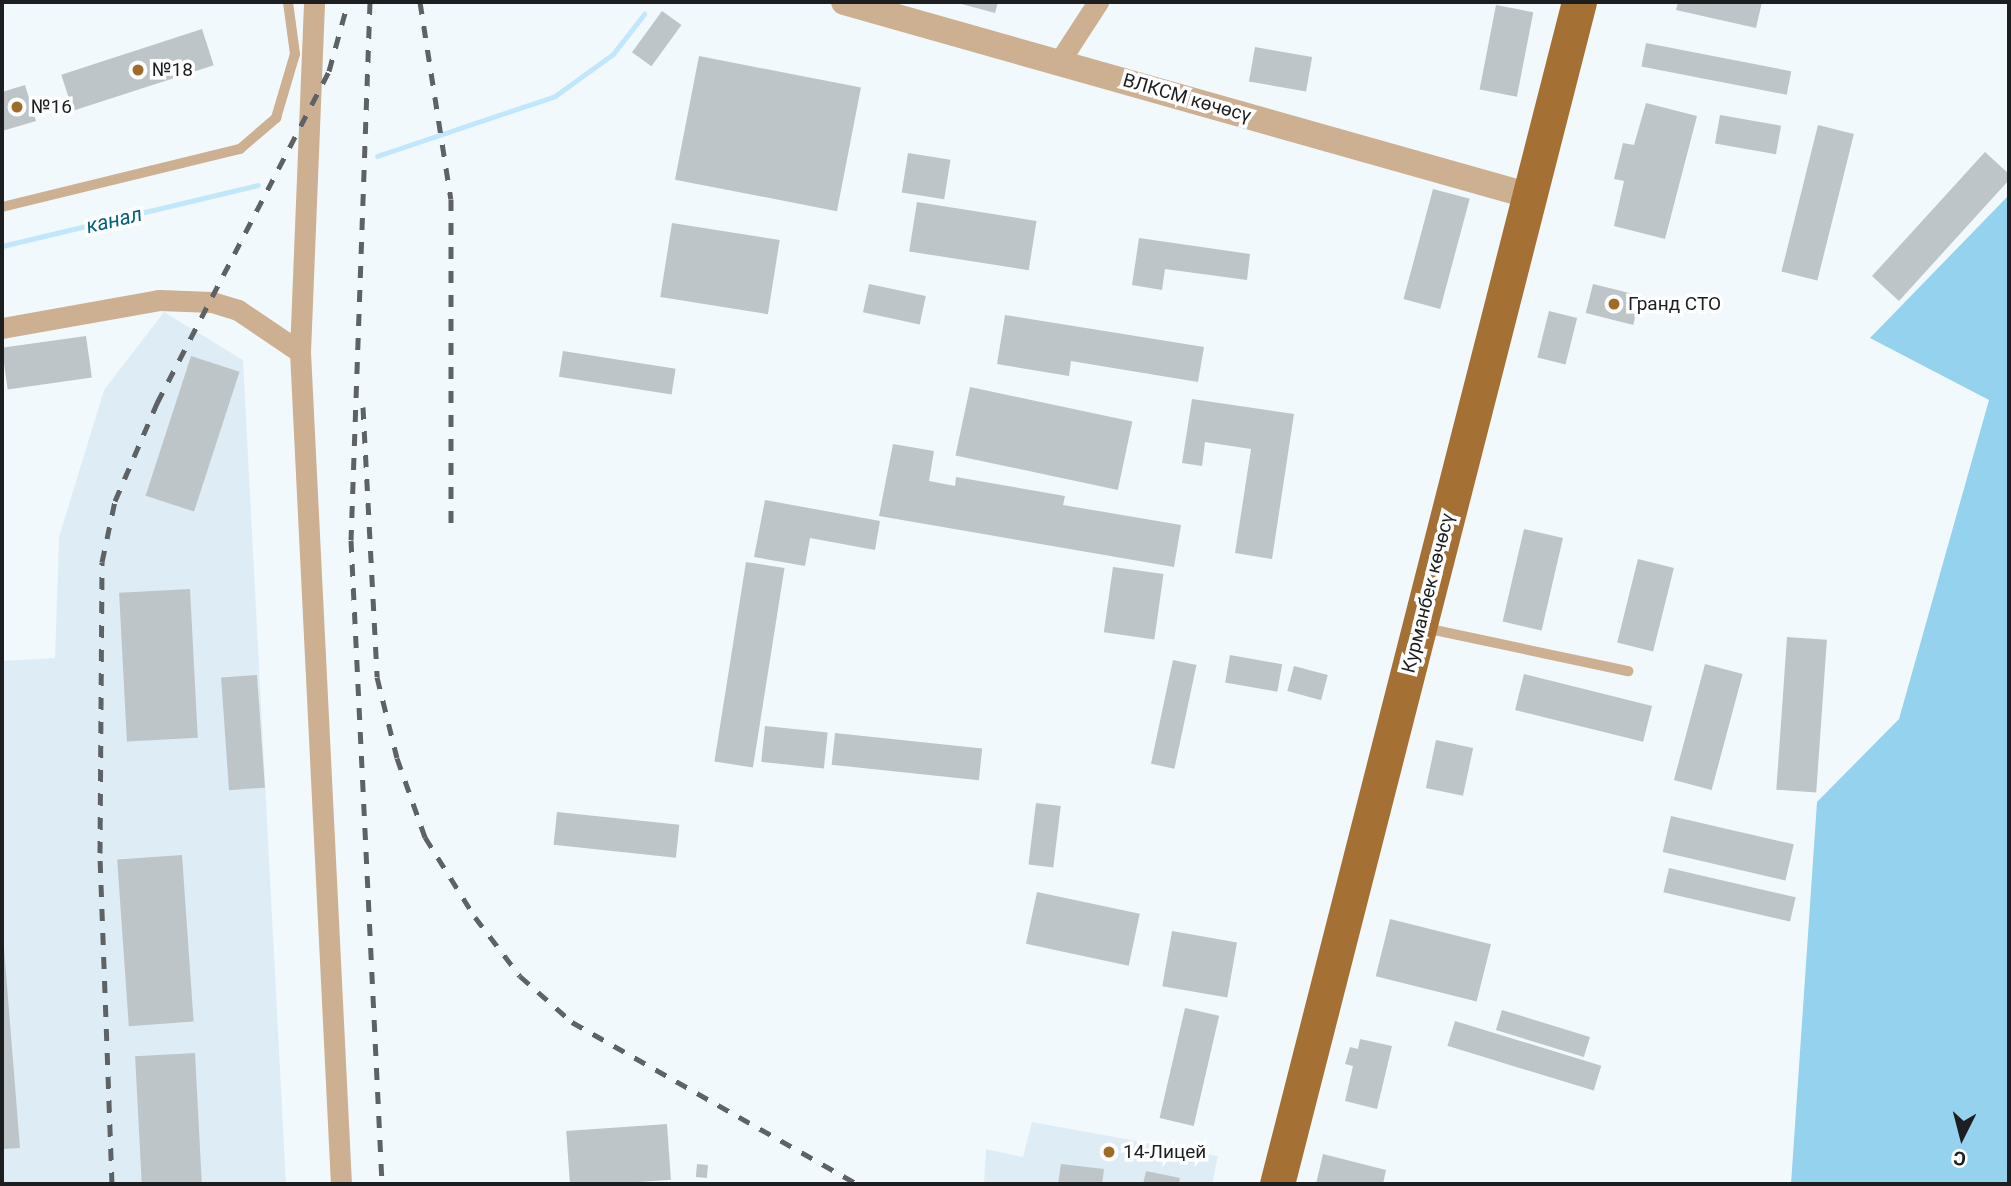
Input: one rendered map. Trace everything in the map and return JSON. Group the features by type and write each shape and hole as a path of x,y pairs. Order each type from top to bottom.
{"main road":[{"name":"Курманбек көчөсү","path":"1277,1184 1579,2"}],"street":[{"path":"314,2 300,352 341,1184"},
{"name":"ВЛКСМ көчөсү","path":"844,2 1530,196"},
{"path":"1059,62 1098,2"},
{"path":"2,328 159,300 212,302 238,310 300,352"}],"lane":[{"path":"2,207 240,149 276,118 295,54 288,2"},
{"path":"1419,627 1628,671"}],"shaded area":[{"path":"2009,195 2009,1184 1791,1184 1817,802 1899,719 1989,400 1870,338"},
{"path":"164,312 243,360 286,1184 2,1184 2,661 55,658 59,537 104,390"},
{"name":"14-Лицей","path":"1032,1122 1218,1156 1212,1184 984,1184 986,1149 1023,1157"}],"building":[{"path":"954,2 998,2 995,13"},
{"path":"1678,2 1762,2 1756,28 1676,10"},
{"path":"1496,5 1533,12 1517,97 1480,89"},
{"path":"662,11 681,25 651,66 632,52"},
{"name":"№18","path":"202,29 214,65 73,111 61,75"},
{"path":"1646,43 1791,71 1787,95 1641,67"},
{"path":"1255,47 1312,57 1306,92 1249,81"},
{"path":"699,56 861,87 837,211 675,180"},
{"name":"№16","path":"25,85 36,121 2,131 2,92"},
{"name":"Гранд СТО","path":"1646,103 1697,116 1665,239 1614,226 1624,181 1614,179 1623,143 1634,145"},
{"path":"1720,115 1781,126 1776,154 1715,144"},
{"path":"1818,125 1854,134 1817,280 1781,272"},
{"path":"1985,152 2009,174 2009,180 1899,301 1872,276"},
{"path":"908,153 950,160 944,199 902,193"},
{"path":"1433,189 1470,199 1440,309 1403,299"},
{"path":"917,202 1037,221 1029,270 909,251"},
{"path":"672,223 780,240 768,314 660,297"},
{"path":"1139,238 1250,254 1247,280 1165,269 1162,290 1132,285"},
{"path":"869,284 926,296 920,324 863,312"},
{"name":"Гранд СТО","path":"1593,284 1641,296 1633,325 1586,313"},
{"path":"1549,311 1577,318 1566,365 1537,358"},
{"path":"1005,315 1204,347 1198,382 1071,361 1069,376 997,364"},
{"path":"86,336 92,378 8,389 2,348"},
{"path":"563,351 676,369 672,395 559,377"},
{"path":"191,356 240,372 194,512 146,496"},
{"path":"970,387 1132,422 1118,490 955,455"},
{"path":"1192,399 1294,414 1272,559 1235,553 1251,449 1205,442 1202,466 1182,463"},
{"path":"893,444 934,451 929,481 955,486 956,477 1065,496 1063,505 1181,525 1174,567 879,516"},
{"path":"765,500 880,521 875,550 810,538 805,566 754,557"},
{"path":"1524,529 1563,538 1542,631 1503,622"},
{"path":"1638,559 1674,568 1653,651 1617,642"},
{"path":"746,562 785,568 753,768 714,762"},
{"path":"1113,567 1164,574 1154,639 1104,632"},
{"path":"190,589 198,738 127,742 119,593"},
{"path":"1787,637 1827,640 1816,792 1776,790"},
{"path":"1230,655 1282,664 1277,692 1225,683"},
{"path":"1173,660 1196,665 1174,769 1151,764"},
{"path":"1705,664 1743,674 1712,790 1674,780"},
{"path":"1294,666 1328,675 1321,700 1287,691"},
{"path":"1524,674 1652,706 1643,742 1515,710"},
{"path":"257,675 265,788 229,790 221,678"},
{"path":"765,726 828,733 824,768 761,762"},
{"path":"835,733 982,748 979,780 832,765"},
{"path":"1436,740 1473,748 1463,796 1426,788"},
{"path":"1036,803 1061,806 1053,868 1028,865"},
{"path":"557,812 679,825 676,858 554,845"},
{"path":"1671,816 1794,844 1785,880 1663,852"},
{"path":"182,855 194,1022 129,1026 117,860"},
{"path":"1669,868 1796,897 1790,922 1663,892"},
{"path":"1037,892 1140,914 1129,966 1026,944"},
{"path":"1390,919 1491,944 1477,1001 1376,976"},
{"path":"2,923 20,1148 2,1149"},
{"path":"1172,931 1237,942 1227,998 1162,986"},
{"path":"1185,1008 1219,1016 1194,1126 1160,1118"},
{"path":"1502,1010 1590,1037 1584,1057 1496,1030"},
{"path":"1455,1021 1601,1066 1594,1091 1447,1046"},
{"path":"1360,1039 1392,1046 1377,1109 1345,1101 1353,1066 1345,1064 1350,1047 1358,1049"},
{"path":"195,1053 202,1184 142,1184 135,1056"},
{"path":"667,1124 671,1180 570,1184 566,1131"},
{"path":"1323,1154 1386,1170 1383,1184 1316,1184"},
{"path":"697,1164 708,1165 707,1178 696,1177"},
{"path":"1061,1164 1104,1169 1102,1184 1058,1184"},
{"path":"1146,1171 1180,1178 1179,1184 1143,1184"}],"waterway":[{"path":"377,156 555,96 613,54 644,14"},
{"name":"канал","path":"2,246 258,185"}],"railway":[{"path":"112,1184 100,853 102,562 115,501 157,403 329,71 348,2"},
{"path":"370,2 351,540 382,1184"},
{"path":"420,2 451,199 451,524"},
{"path":"363,407 377,677 397,758 425,837 475,917 520,976 572,1022 857,1184"}],"place":[{"name":"№18","path":"138,70"},
{"name":"№16","path":"17,107"},
{"name":"Гранд СТО","path":"1614,304"},
{"name":"14-Лицей","path":"1109,1152"}]}
